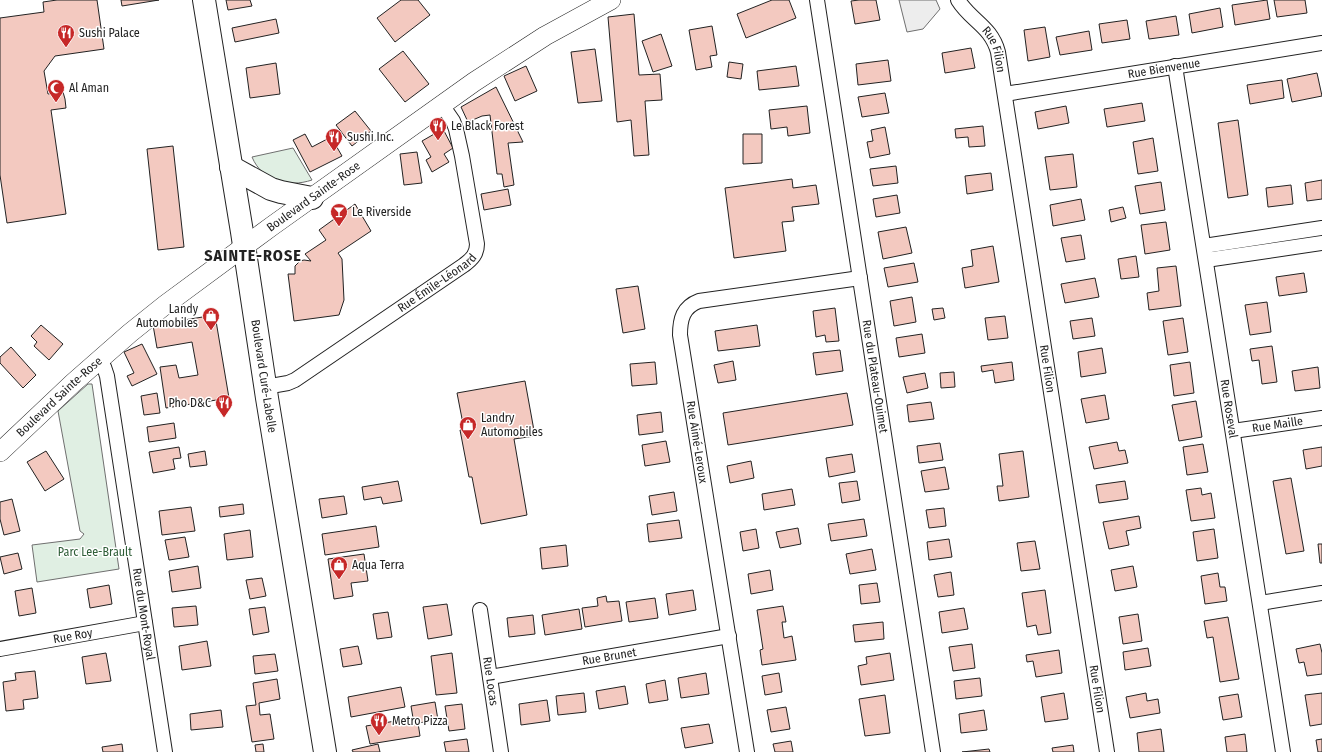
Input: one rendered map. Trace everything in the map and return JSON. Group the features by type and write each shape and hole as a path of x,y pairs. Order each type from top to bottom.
{"main road":[{"name":"Boulevard Curé-Labelle","path":"204,0 265,387 325,752"},
{"path":"231,167 271,189 312,198"}],"street":[{"name":"Boulevard Sainte-Rose","path":"0,452 99,360 156,311 492,70 545,36 611,0"},
{"name":"Rue du Plateau-Ouimet","path":"817,0 934,752"},
{"name":"Rue Filion","path":"958,0 971,16 994,39 998,52 1107,752"},
{"name":"Rue Bienvenue","path":"1005,94 1322,43"},
{"name":"Rue Roseval","path":"1175,66 1283,752"},
{"name":"Rue Émile-Léonard","path":"265,387 288,383 295,380 458,270 473,257 477,250 477,244 462,156 453,121 442,105"},
{"path":"1204,246 1322,228"},
{"path":"1206,260 1322,243"},
{"name":"Rue Aimé-Leroux","path":"746,752 729,636 680,335 680,323 689,307 704,300 860,278"},
{"name":"Rue du Mont-Royal","path":"99,360 104,367 107,376 165,752"},
{"name":"Rue Maille","path":"1233,432 1322,418"},
{"path":"1260,603 1322,593"},
{"name":"Rue Locas","path":"480,610 501,752"},
{"name":"Rue Roy","path":"0,649 145,623"},
{"name":"Rue Brunet","path":"490,677 729,636"}],"green space":[{"path":"293,148 312,180 285,183 269,177 256,165 252,157"},
{"name":"Parc Lee-Brault","path":"88,384 92,384 119,569 37,582 32,545 80,539 84,534 80,531 58,411"}],"shaded area":[{"path":"899,0 936,0 940,9 923,29 907,32"}],"building":[{"path":"57,0 97,0 104,49 55,56 44,71 48,94 63,92 65,99 66,108 51,110 66,214 7,223 0,175 0,18 44,12 43,2"},
{"path":"121,0 159,0 122,6"},
{"path":"226,0 250,0 252,6 228,10"},
{"path":"401,0 418,0 430,15 395,42 377,18"},
{"path":"772,0 789,0 796,18 746,38 737,14"},
{"path":"876,0 880,20 855,24 851,1"},
{"path":"1267,0 1270,19 1235,25 1232,5"},
{"path":"1274,0 1305,0 1307,13 1277,17"},
{"path":"1220,8 1223,27 1192,33 1189,14"},
{"path":"634,14 639,75 660,74 662,100 645,101 649,155 634,156 631,120 617,122 608,17"},
{"path":"1176,16 1179,35 1149,39 1146,21"},
{"path":"276,19 279,33 235,42 232,28"},
{"path":"1127,20 1130,39 1102,43 1099,24"},
{"path":"712,26 717,55 710,56 712,67 696,70 689,30"},
{"path":"1045,27 1050,57 1028,61 1024,30"},
{"path":"1089,31 1092,50 1060,55 1056,37"},
{"path":"661,34 672,66 653,72 642,41"},
{"path":"971,48 975,68 945,73 942,53"},
{"path":"595,49 602,101 578,103 571,52"},
{"path":"403,51 429,84 405,102 379,69"},
{"path":"888,60 891,81 858,85 856,64"},
{"path":"729,62 743,64 741,79 727,77"},
{"path":"276,63 280,94 250,98 246,68"},
{"path":"526,66 537,91 515,101 504,76"},
{"path":"796,66 799,86 759,90 757,71"},
{"path":"1317,73 1322,96 1292,102 1287,79"},
{"path":"1282,80 1284,98 1250,104 1247,85"},
{"path":"496,87 523,142 508,143 514,185 504,187 502,174 497,174 490,115 482,116 468,122 461,107"},
{"path":"885,93 889,113 862,117 858,97"},
{"path":"1142,103 1145,121 1107,127 1104,109"},
{"path":"807,106 810,133 788,136 787,127 771,129 769,110"},
{"path":"1066,106 1069,123 1038,129 1035,112"},
{"path":"355,111 371,131 352,146 336,125"},
{"path":"1238,120 1248,195 1228,198 1218,123"},
{"path":"983,126 985,146 969,147 968,137 956,138 955,129"},
{"path":"885,127 890,154 870,158 867,142 873,141 871,130"},
{"path":"443,129 453,148 444,154 449,162 432,172 426,160 431,157 422,141"},
{"path":"305,134 312,147 331,137 342,156 310,172 293,140"},
{"path":"743,134 762,134 762,163 743,164"},
{"path":"1153,138 1158,171 1138,174 1133,142"},
{"path":"173,146 184,247 158,250 147,149"},
{"path":"417,152 422,183 404,185 400,154"},
{"path":"1073,154 1077,187 1050,190 1045,157"},
{"path":"896,166 898,183 873,186 870,169"},
{"path":"991,173 993,190 967,194 965,176"},
{"path":"792,179 793,188 816,185 819,204 792,207 794,221 782,222 786,251 734,258 725,188"},
{"path":"1322,180 1322,199 1307,201 1305,183"},
{"path":"1161,182 1165,210 1140,214 1135,186"},
{"path":"1291,185 1293,204 1268,207 1266,188"},
{"path":"508,189 511,205 484,210 481,194"},
{"path":"897,195 900,213 876,217 873,199"},
{"path":"1081,199 1085,220 1053,226 1050,205"},
{"path":"355,204 371,231 338,253 342,259 344,300 339,315 294,321 288,274 295,274 295,266 300,261 311,261 305,254 326,240 319,230"},
{"path":"1123,207 1126,218 1111,222 1109,210"},
{"path":"1166,222 1170,250 1145,254 1141,225"},
{"path":"906,227 912,253 883,259 878,232"},
{"path":"1081,235 1085,259 1066,262 1061,238"},
{"path":"993,246 999,282 965,288 962,268 973,266 971,250"},
{"path":"1136,256 1139,277 1121,279 1118,259"},
{"path":"914,263 918,282 888,287 884,268"},
{"path":"1176,266 1181,306 1149,310 1147,293 1159,291 1157,268"},
{"path":"1304,273 1307,292 1279,296 1276,277"},
{"path":"1095,278 1099,297 1065,303 1061,284"},
{"path":"638,286 645,329 623,333 616,289"},
{"path":"912,297 916,322 894,326 890,301"},
{"path":"1267,302 1271,332 1250,335 1245,305"},
{"path":"835,308 839,341 826,342 825,335 816,337 813,311"},
{"path":"943,308 945,318 934,320 932,309"},
{"path":"215,315 229,398 166,408 160,367 176,365 179,378 198,375 192,342 157,348 153,325"},
{"path":"1005,316 1008,338 988,340 985,318"},
{"path":"1092,318 1095,336 1073,339 1070,321"},
{"path":"1183,318 1188,352 1168,355 1163,321"},
{"path":"41,325 63,344 49,360 34,346 37,342 31,336"},
{"path":"757,325 760,346 718,351 715,331"},
{"path":"922,334 925,353 899,357 896,338"},
{"path":"142,344 157,374 132,386 127,376 134,373 124,352"},
{"path":"1272,346 1277,382 1262,384 1259,360 1252,361 1250,349"},
{"path":"11,347 36,375 23,388 0,363 0,357"},
{"path":"1102,348 1106,373 1081,377 1078,352"},
{"path":"840,350 843,371 816,375 813,353"},
{"path":"733,361 736,380 718,383 714,365"},
{"path":"655,362 657,384 632,386 630,364"},
{"path":"1012,362 1014,380 995,383 993,370 982,372 981,366"},
{"path":"1190,362 1194,393 1174,396 1170,365"},
{"path":"1318,367 1320,388 1295,391 1292,371"},
{"path":"954,372 955,387 941,388 940,373"},
{"path":"925,373 928,388 907,393 903,377"},
{"path":"525,381 535,436 514,439 527,515 481,524 472,477 469,477 460,430 464,429 457,393"},
{"path":"157,393 160,413 144,415 141,396"},
{"path":"847,393 853,425 728,445 723,413"},
{"path":"1105,395 1109,419 1086,423 1081,399"},
{"path":"1196,401 1202,437 1179,441 1172,405"},
{"path":"931,402 934,419 909,422 907,405"},
{"path":"661,412 663,432 639,435 637,415"},
{"path":"174,423 176,438 149,442 147,427"},
{"path":"666,441 670,462 645,466 642,445"},
{"path":"1117,442 1119,451 1125,450 1128,463 1094,469 1089,447"},
{"path":"940,443 943,460 919,463 917,446"},
{"path":"1203,444 1208,472 1187,475 1183,447"},
{"path":"179,447 181,458 173,459 175,469 153,473 149,452"},
{"path":"1322,447 1322,466 1306,469 1303,450"},
{"path":"46,451 64,479 45,491 27,462"},
{"path":"205,451 207,465 190,467 188,454"},
{"path":"1023,451 1029,497 999,501 997,486 1003,486 999,454"},
{"path":"852,454 855,472 829,477 826,458"},
{"path":"751,461 754,478 730,483 727,466"},
{"path":"945,467 949,489 925,492 921,471"},
{"path":"1291,478 1304,551 1286,554 1273,481"},
{"path":"398,481 402,501 383,504 381,497 364,500 362,487"},
{"path":"857,481 860,500 842,503 839,483"},
{"path":"1125,481 1128,499 1099,503 1096,485"},
{"path":"1201,488 1202,495 1211,493 1215,518 1191,521 1186,490"},
{"path":"792,489 795,505 764,510 762,494"},
{"path":"674,492 677,511 652,515 649,496"},
{"path":"344,496 347,514 322,518 319,499"},
{"path":"12,499 20,531 4,535 0,519 0,502"},
{"path":"243,504 244,514 220,517 219,507"},
{"path":"191,507 195,531 162,535 159,511"},
{"path":"944,508 946,526 929,528 926,510"},
{"path":"1139,516 1141,528 1126,531 1129,545 1109,549 1103,522"},
{"path":"864,519 867,536 831,541 828,524"},
{"path":"679,520 682,538 649,542 647,524"},
{"path":"376,526 379,547 325,555 322,534"},
{"path":"798,528 801,544 780,548 776,532"},
{"path":"756,529 759,548 743,551 740,532"},
{"path":"1214,529 1218,558 1197,561 1193,532"},
{"path":"250,530 253,557 227,560 224,534"},
{"path":"185,537 189,557 169,560 165,540"},
{"path":"949,539 952,557 929,560 927,542"},
{"path":"1035,541 1040,569 1021,571 1017,543"},
{"path":"1318,544 1322,544 1322,563 1320,563"},
{"path":"566,545 568,566 542,569 540,548"},
{"path":"872,549 876,570 850,574 846,554"},
{"path":"18,553 22,569 4,574 0,557"},
{"path":"364,554 368,581 351,583 353,596 334,599 328,559"},
{"path":"198,566 201,588 172,592 169,571"},
{"path":"1133,566 1137,587 1115,591 1111,570"},
{"path":"770,570 773,590 751,594 748,574"},
{"path":"951,572 954,595 938,597 934,575"},
{"path":"1218,573 1220,587 1225,587 1227,601 1205,604 1201,576"},
{"path":"262,578 266,596 250,599 246,580"},
{"path":"877,583 880,602 861,604 859,585"},
{"path":"109,585 112,604 90,608 87,589"},
{"path":"32,588 36,613 19,616 15,591"},
{"path":"693,590 696,610 669,615 666,594"},
{"path":"1045,590 1051,633 1038,635 1036,625 1027,627 1022,593"},
{"path":"606,596 607,602 619,601 622,621 585,627 582,608 598,606 597,598"},
{"path":"655,598 658,618 629,622 626,602"},
{"path":"447,604 452,635 428,639 423,607"},
{"path":"196,606 198,625 174,627 172,608"},
{"path":"783,606 786,622 782,622 784,638 792,636 796,660 762,665 760,650 763,649 757,610"},
{"path":"265,607 269,632 253,635 249,609"},
{"path":"964,608 968,629 942,633 939,612"},
{"path":"579,609 582,629 545,635 542,615"},
{"path":"388,612 392,637 377,639 373,614"},
{"path":"1138,614 1142,641 1123,644 1119,617"},
{"path":"533,615 535,634 509,637 507,618"},
{"path":"1228,617 1239,679 1220,682 1213,637 1207,638 1204,621"},
{"path":"883,622 884,639 855,642 853,625"},
{"path":"207,641 211,666 182,670 179,646"},
{"path":"972,644 975,668 953,671 949,647"},
{"path":"1320,644 1322,653 1322,674 1307,676 1304,662 1299,663 1296,649"},
{"path":"358,646 362,664 343,667 340,649"},
{"path":"1148,648 1151,666 1125,670 1123,652"},
{"path":"1059,650 1062,673 1036,677 1033,661 1027,662 1026,655"},
{"path":"106,653 111,681 86,684 82,657"},
{"path":"452,653 457,693 436,695 431,656"},
{"path":"890,653 894,680 861,685 858,666 867,664 866,657"},
{"path":"275,654 278,671 255,674 253,656"},
{"path":"35,671 38,698 23,700 24,709 6,711 3,682 16,680 15,673"},
{"path":"706,673 709,694 681,698 678,678"},
{"path":"779,673 782,692 765,695 762,676"},
{"path":"980,678 982,696 956,699 954,681"},
{"path":"277,679 280,699 259,703 260,715 270,714 274,739 252,742 246,706 256,705 253,683"},
{"path":"665,680 668,700 649,703 646,684"},
{"path":"625,686 628,704 599,709 596,691"},
{"path":"401,687 405,707 351,717 348,697"},
{"path":"584,693 586,712 558,715 556,696"},
{"path":"1064,693 1068,719 1045,722 1041,697"},
{"path":"1146,693 1147,701 1158,699 1160,713 1130,718 1126,697"},
{"path":"1322,693 1322,724 1310,726 1305,695"},
{"path":"1238,694 1242,717 1223,720 1219,697"},
{"path":"885,695 890,733 865,736 859,699"},
{"path":"547,700 550,721 521,725 519,704"},
{"path":"435,702 438,720 418,723 420,736 370,744 366,726 413,718 411,706"},
{"path":"462,704 465,729 449,731 445,706"},
{"path":"786,707 790,729 771,732 767,710"},
{"path":"221,710 223,727 191,730 190,714"},
{"path":"984,710 987,730 961,733 959,714"},
{"path":"709,724 713,743 685,748 681,728"},
{"path":"1161,729 1164,752 1139,752 1137,733"},
{"path":"1245,734 1247,752 1227,752 1225,737"},
{"path":"467,739 469,752 446,752 444,742"},
{"path":"1322,739 1322,752 1318,752 1316,740"},
{"path":"791,741 793,752 775,752 773,744"},
{"path":"122,744 123,752 103,752 102,747"},
{"path":"263,744 264,752 256,752 255,745"},
{"path":"378,744 380,752 353,752 352,750"},
{"path":"1073,745 1074,752 1053,752 1052,748"},
{"path":"989,749 990,752 962,752"}],"place":[{"name":"Sushi Palace","path":"66,48"},
{"name":"Al Aman","path":"56,103"},
{"name":"Le Black Forest","path":"438,141"},
{"name":"Sushi Inc.","path":"334,152"},
{"name":"Le Riverside","path":"339,227"},
{"name":"Landy Automobiles","path":"211,331"},
{"name":"Pho D&C","path":"224,418"},
{"name":"Landry Automobiles","path":"468,440"},
{"name":"Aqua Terra","path":"339,580"},
{"name":"Metro Pizza","path":"379,736"}],"district":[{"name":"SAINTE-ROSE","path":"253,255"}]}
